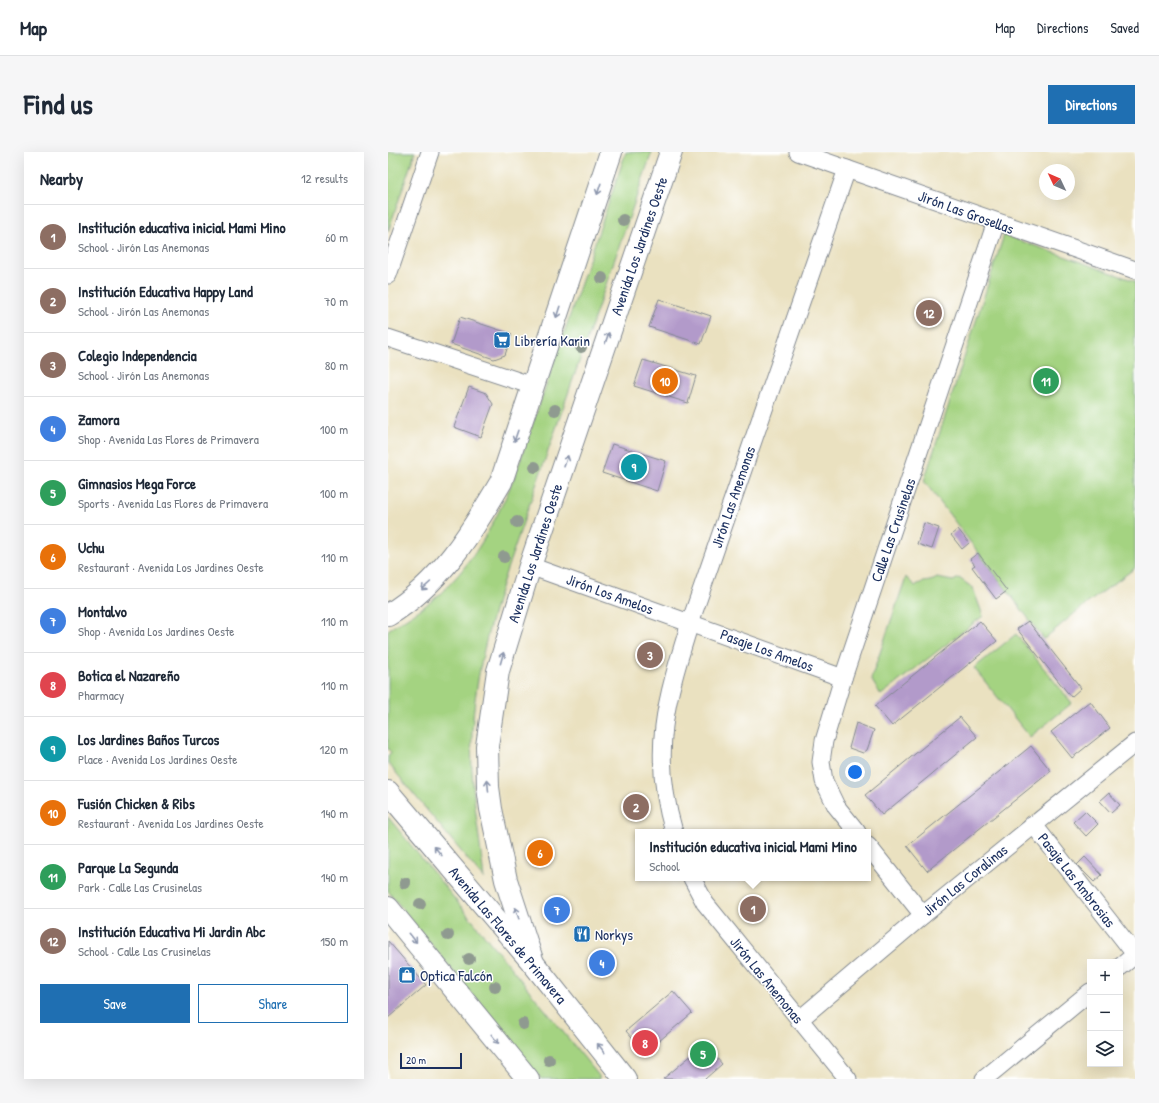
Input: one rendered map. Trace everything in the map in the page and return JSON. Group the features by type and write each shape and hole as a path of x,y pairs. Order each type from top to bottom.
{"main road":[{"path":"388,615 400,608 428,584 452,558 476,524 501,482 611,152"},
{"name":"Avenida Los Jardines Oeste","path":"533,963 506,880 491,809 487,756 488,732 498,671 530,566 671,152"},
{"name":"Avenida Las Flores de Primavera","path":"388,792 533,963 625,1079"},
{"path":"388,908 528,1079"}],"street":[{"path":"388,276 430,152"},
{"name":"Jirón Las Grosellas","path":"798,152 1135,270"},
{"name":"Jirón Las Anemonas","path":"673,829 668,811 661,772 661,736 670,684 847,169"},
{"name":"Calle Las Crusinelas","path":"855,829 836,806 824,781 821,762 824,741 996,222"},
{"path":"388,338 533,386"},
{"name":"Jirón Los Amelos","path":"530,566 690,623"},
{"name":"Pasaje Los Amelos","path":"690,623 844,678"},
{"name":"Jirón Las Coralinas","path":"799,1020 1033,824 1135,744"},
{"name":"Pasaje Las Ambrosias","path":"1033,824 1135,955"},
{"path":"871,850 923,915"},
{"name":"Jirón Las Anemonas","path":"694,881 705,903 848,1079"},
{"path":"1123,965 1135,955"},
{"path":"984,1079 1087,994"}],"green space":[{"path":"388,152 415,152 388,232"},
{"path":"626,152 652,152 506,572 494,611 476,691 471,750 473,787 484,879 388,763 388,757 391,752 388,749 388,630 419,610 447,587 478,549 502,506 515,476"},
{"path":"1004,235 1135,281 1135,568 1081,608 1044,639 924,481"},
{"path":"906,577 915,586 937,578 953,581 959,578 973,588 983,616 881,695 871,679"},
{"path":"1016,634 1072,703 1030,737 974,668"},
{"path":"388,817 599,1076 599,1079 541,1079 388,891"}],"building":[{"path":"659,299 711,316 701,344 649,327"},
{"path":"460,317 512,334 505,355 494,359 451,344"},
{"path":"643,360 696,376 688,403 634,386"},
{"path":"469,387 486,393 493,404 481,437 454,427"},
{"path":"612,444 666,461 657,491 602,473"},
{"path":"924,523 939,528 932,549 917,544"},
{"path":"958,529 969,543 962,549 951,535"},
{"path":"978,553 1007,591 996,599 972,567 975,565 970,559"},
{"path":"980,621 997,641 892,726 875,706"},
{"path":"1028,621 1081,688 1071,697 1017,629"},
{"path":"1090,701 1110,728 1072,758 1051,732"},
{"path":"960,717 977,737 882,815 865,795"},
{"path":"856,723 874,730 867,750 863,753 849,748"},
{"path":"1031,746 1051,771 927,871 907,846"},
{"path":"1109,793 1120,805 1111,813 1100,801"},
{"path":"1085,811 1098,824 1086,836 1073,822"},
{"path":"1085,857 1102,875 1094,882 1077,865"},
{"path":"388,941 426,985 388,1018"},
{"path":"673,991 692,1013 645,1053 626,1031"},
{"path":"705,1044 722,1064 705,1079 663,1079"}],"place":[{"name":"Institución Educativa Mi Jardin Abc","path":"929,313"},
{"name":"Librería Karin","path":"502,340"},
{"name":"Fusión Chicken & Ribs","path":"665,381"},
{"name":"Parque La Segunda","path":"1046,381"},
{"name":"Los Jardines Baños Turcos","path":"634,467"},
{"name":"Colegio Independencia","path":"650,655"},
{"name":"Institución Educativa Happy Land","path":"636,807"},
{"name":"Uchu","path":"540,853"},
{"name":"Institución educativa inicial Mami Mino","path":"753,909"},
{"name":"Montalvo","path":"557,910"},
{"name":"Norkys","path":"582,934"},
{"name":"Zamora","path":"602,963"},
{"name":"Optica Falcón","path":"407,975"},
{"name":"Botica el Nazareño","path":"645,1043"},
{"name":"Gimnasios Mega Force","path":"703,1054"}]}
